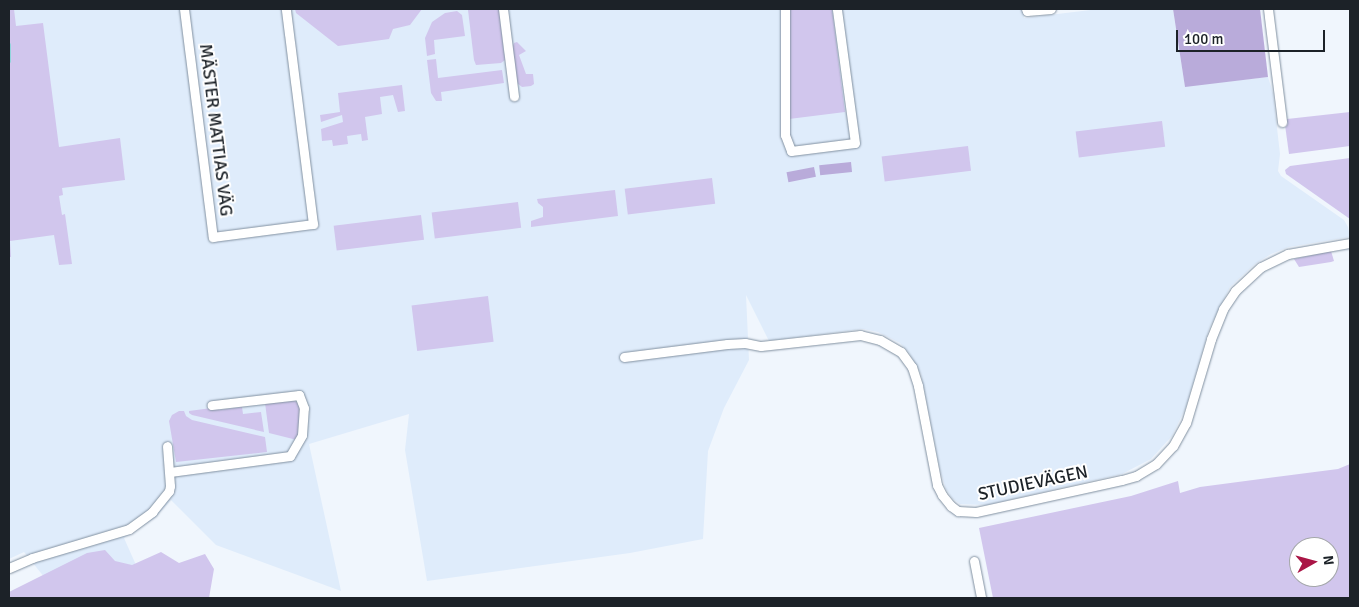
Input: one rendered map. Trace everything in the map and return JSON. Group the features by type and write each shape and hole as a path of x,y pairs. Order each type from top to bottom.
{"street":[{"name":"MÄSTER MATTIAS VÄG","path":"184,9 213,237 313,224 286,9"},
{"path":"503,9 514,96"},
{"path":"785,9 785,135 791,151 856,143 837,9"},
{"path":"1026,9 1027,11 1051,9"},
{"path":"1268,9 1282,122"},
{"name":"STUDIEVÄGEN","path":"624,357 728,344 745,343 760,346 860,335 880,340 901,352 916,377 937,485 942,494 951,506 958,510 976,512 1122,480 1156,464 1173,446 1186,423 1211,339 1223,309 1235,291 1262,268 1288,254 1350,243"},
{"path":"170,472 290,456 305,427 304,408 299,395 212,404"},
{"path":"9,568 32,558 129,529 152,512 169,491 170,472 167,446"},
{"path":"974,560 981,598"}],"shaded area":[{"path":"9,9 1023,9 1024,18 1099,9 1173,9 1185,86 1268,77 1273,93 1280,154 1278,171 1281,176 1344,220 1350,237 1289,247 1271,254 1255,264 1230,287 1209,329 1186,407 1172,436 1151,459 1122,474 987,505 960,504 952,498 946,489 940,470 921,374 909,353 900,343 878,332 863,329 769,341 746,295 749,360 724,408 708,451 703,539 630,553 427,581 405,450 409,414 309,444 341,591 216,545 171,500 155,518 124,538 148,592 61,598 24,552 9,559"},
{"path":"9,9 14,9 16,26 43,23 59,147 120,138 125,180 62,188 63,195 59,196 62,215 65,214 72,264 59,265 54,235 10,241 11,257 9,257"},
{"path":"295,9 422,9 410,25 393,29 389,39 338,46 296,13"},
{"path":"499,9 505,60 501,63 476,65 468,10"},
{"path":"789,9 832,9 845,112 789,119"},
{"path":"1173,9 1260,9 1268,77 1185,87"},
{"path":"457,11 462,15 465,36 434,40 435,54 427,56 425,38 432,22 445,13"},
{"path":"517,42 526,51 519,55 526,74 533,74 534,84 531,86 522,87 517,83 512,48 514,43"},
{"path":"436,59 438,78 502,70 504,83 441,92 442,101 436,101 431,93 427,60"},
{"path":"402,85 405,111 398,112 393,95 380,97 382,114 365,117 368,140 362,141 361,134 347,136 348,144 333,146 332,140 322,141 321,129 343,122 342,115 321,122 320,115 340,112 338,93"},
{"path":"1350,112 1350,146 1289,154 1285,125 1287,119"},
{"path":"1162,121 1165,147 1079,157 1076,132"},
{"path":"968,146 971,171 885,181 882,157"},
{"path":"1350,158 1350,219 1286,174 1285,170 1290,166"},
{"path":"851,162 852,172 820,175 819,165"},
{"path":"814,167 816,177 788,182 787,172"},
{"path":"712,178 715,204 628,215 625,189"},
{"path":"615,190 618,216 531,227 531,221 543,217 543,207 538,203 537,199"},
{"path":"518,202 521,228 435,238 432,213"},
{"path":"421,215 424,240 337,251 334,226"},
{"path":"1331,251 1334,261 1331,262 1299,267 1294,259"},
{"path":"488,296 494,342 417,351 412,305"},
{"path":"294,401 298,403 302,412 297,440 269,433 265,403"},
{"path":"219,407 219,410 242,407 243,414 261,412 264,432 189,413 189,411"},
{"path":"179,411 184,411 186,416 192,420 265,437 267,452 176,462 169,421 172,415"},
{"path":"1350,464 1350,598 993,598 979,528 1131,496 1178,481 1180,493 1200,487 1338,469"},
{"path":"105,550 115,561 132,565 161,552 179,563 205,554 214,569 209,598 9,598 9,592 87,553"}],"waterway":[{"path":"9,44 9,61"}]}
